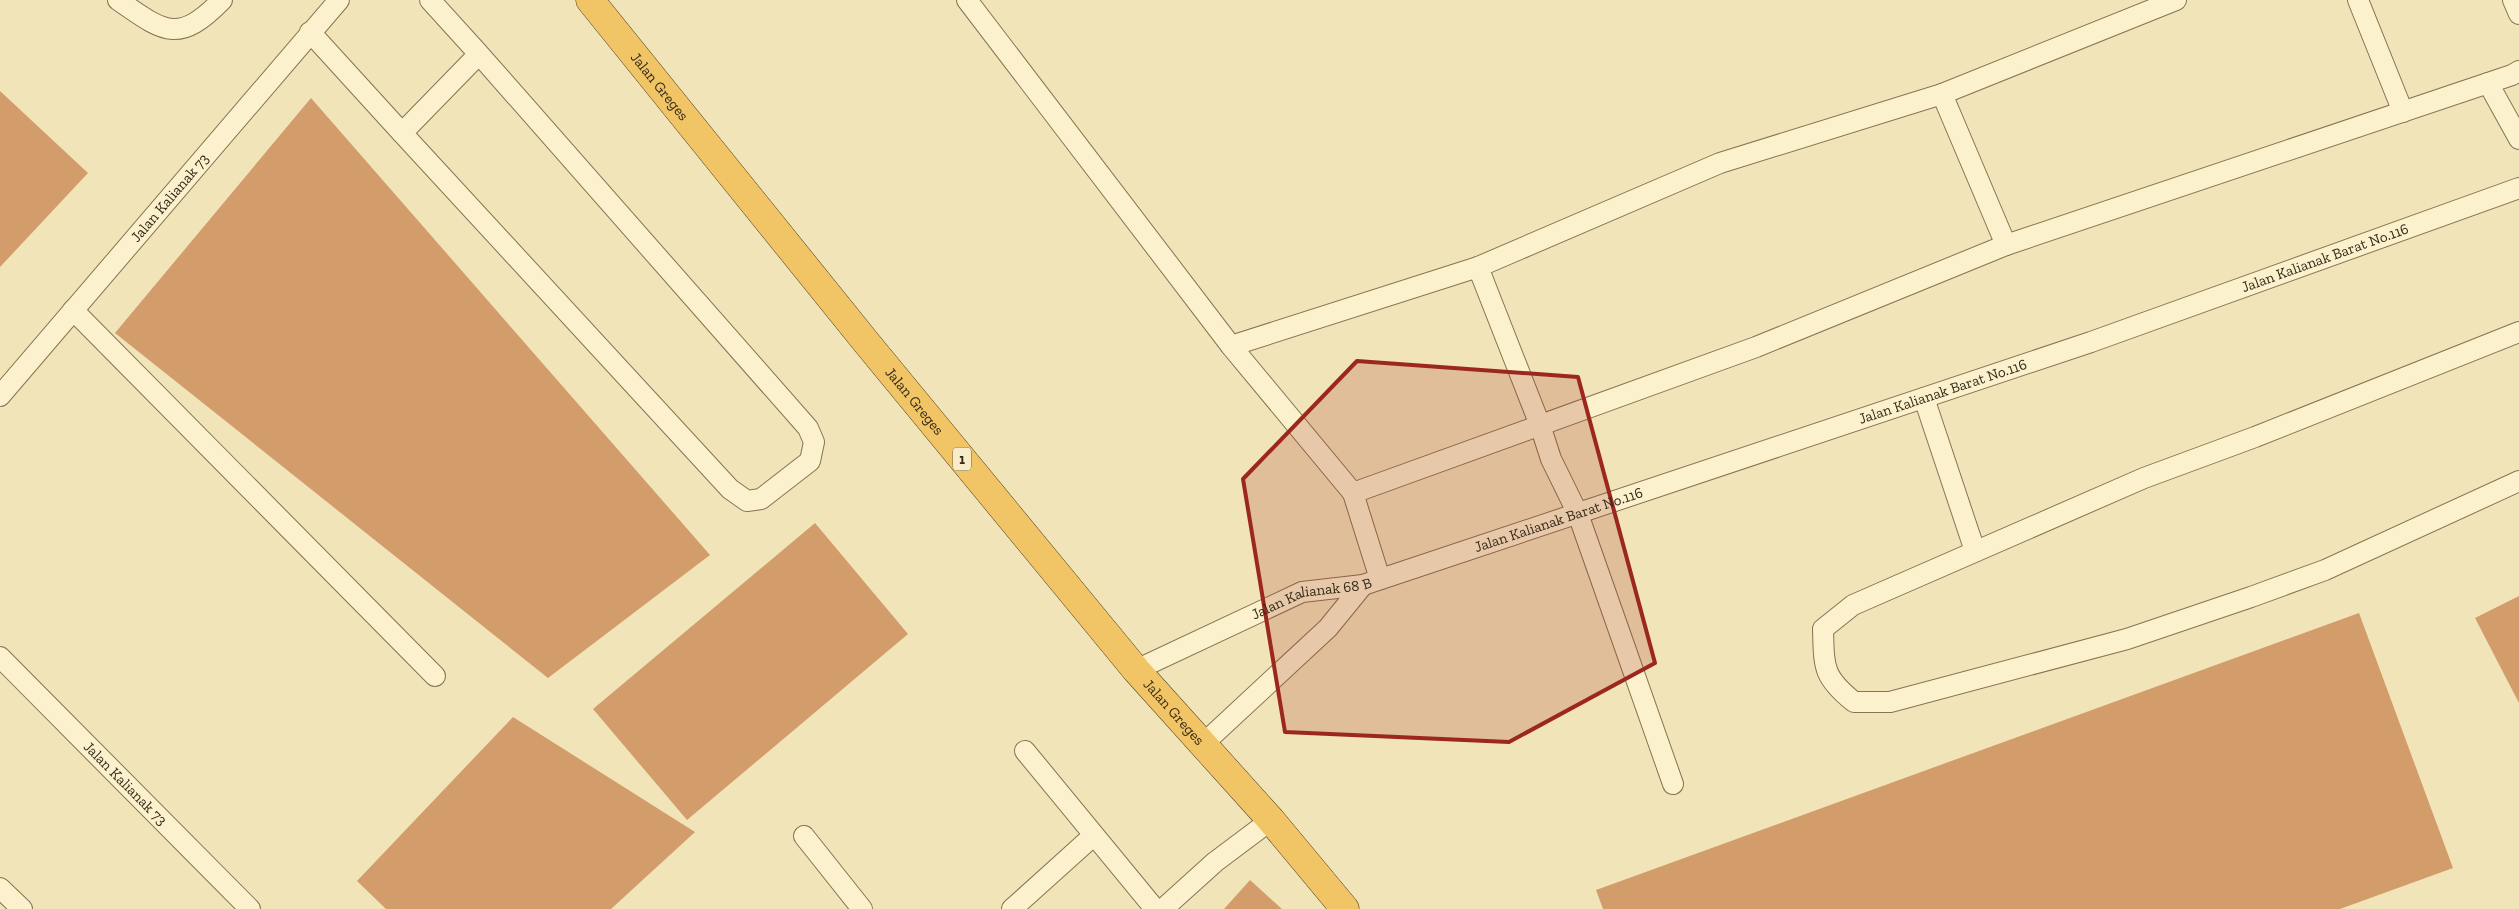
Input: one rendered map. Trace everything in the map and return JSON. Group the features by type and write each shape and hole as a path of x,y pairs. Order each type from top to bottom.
{"highway":[{"name":"Jalan Greges","path":"590,0 866,342 1136,670 1271,820 1345,909"}],"lane":[{"path":"118,0 154,26 176,31 203,19 222,0"},
{"name":"Jalan Kalianak 73","path":"0,396 339,0"},
{"path":"310,32 730,490 747,501 761,499 810,461 814,442 808,428 430,0"},
{"path":"968,0 1230,346 1354,493 1371,582"},
{"path":"1230,346 1478,267 1720,163 1942,94 2176,0"},
{"path":"2358,0 2403,112"},
{"path":"2513,0 2519,14"},
{"path":"402,133 479,54"},
{"path":"1354,493 1756,347 2006,245 2403,112 2519,71"},
{"path":"2488,83 2519,139"},
{"path":"1942,94 2006,245"},
{"name":"Jalan Kalianak Barat No.116","path":"1371,582 2091,342 2519,188"},
{"path":"1478,267 1540,425 1551,459 1578,514 1672,784"},
{"path":"73,310 435,676"},
{"path":"2519,332 2255,437 2144,478 1853,604 1823,629 1824,665 1837,688 1854,702 1890,702 2127,639 2325,570 2519,481"},
{"path":"1924,398 1975,551"},
{"name":"Jalan Kalianak 68 B","path":"1136,670 1302,592 1371,582"},
{"name":"Jalan Kalianak 68 B","path":"1202,745 1328,628 1371,582"},
{"name":"Jalan Kalianak 73","path":"0,657 250,909"},
{"path":"1026,751 1093,836 1155,909"},
{"path":"1163,909 1214,862 1271,820"},
{"path":"804,836 862,909"},
{"path":"1012,909 1093,836"},
{"path":"0,888 22,909"}],"highlighted area":[{"path":"1357,361 1578,377 1655,663 1509,742 1285,732 1243,479"}],"building":[{"path":"0,91 88,173 0,267"},
{"path":"311,98 710,555 548,678 115,333"},
{"path":"815,523 908,634 687,820 593,709"},
{"path":"2519,596 2519,703 2475,618"},
{"path":"2359,613 2453,868 2340,909 1603,909 1596,890"},
{"path":"513,717 695,832 611,909 386,909 357,881"},
{"path":"1250,880 1282,909 1224,909"}]}
